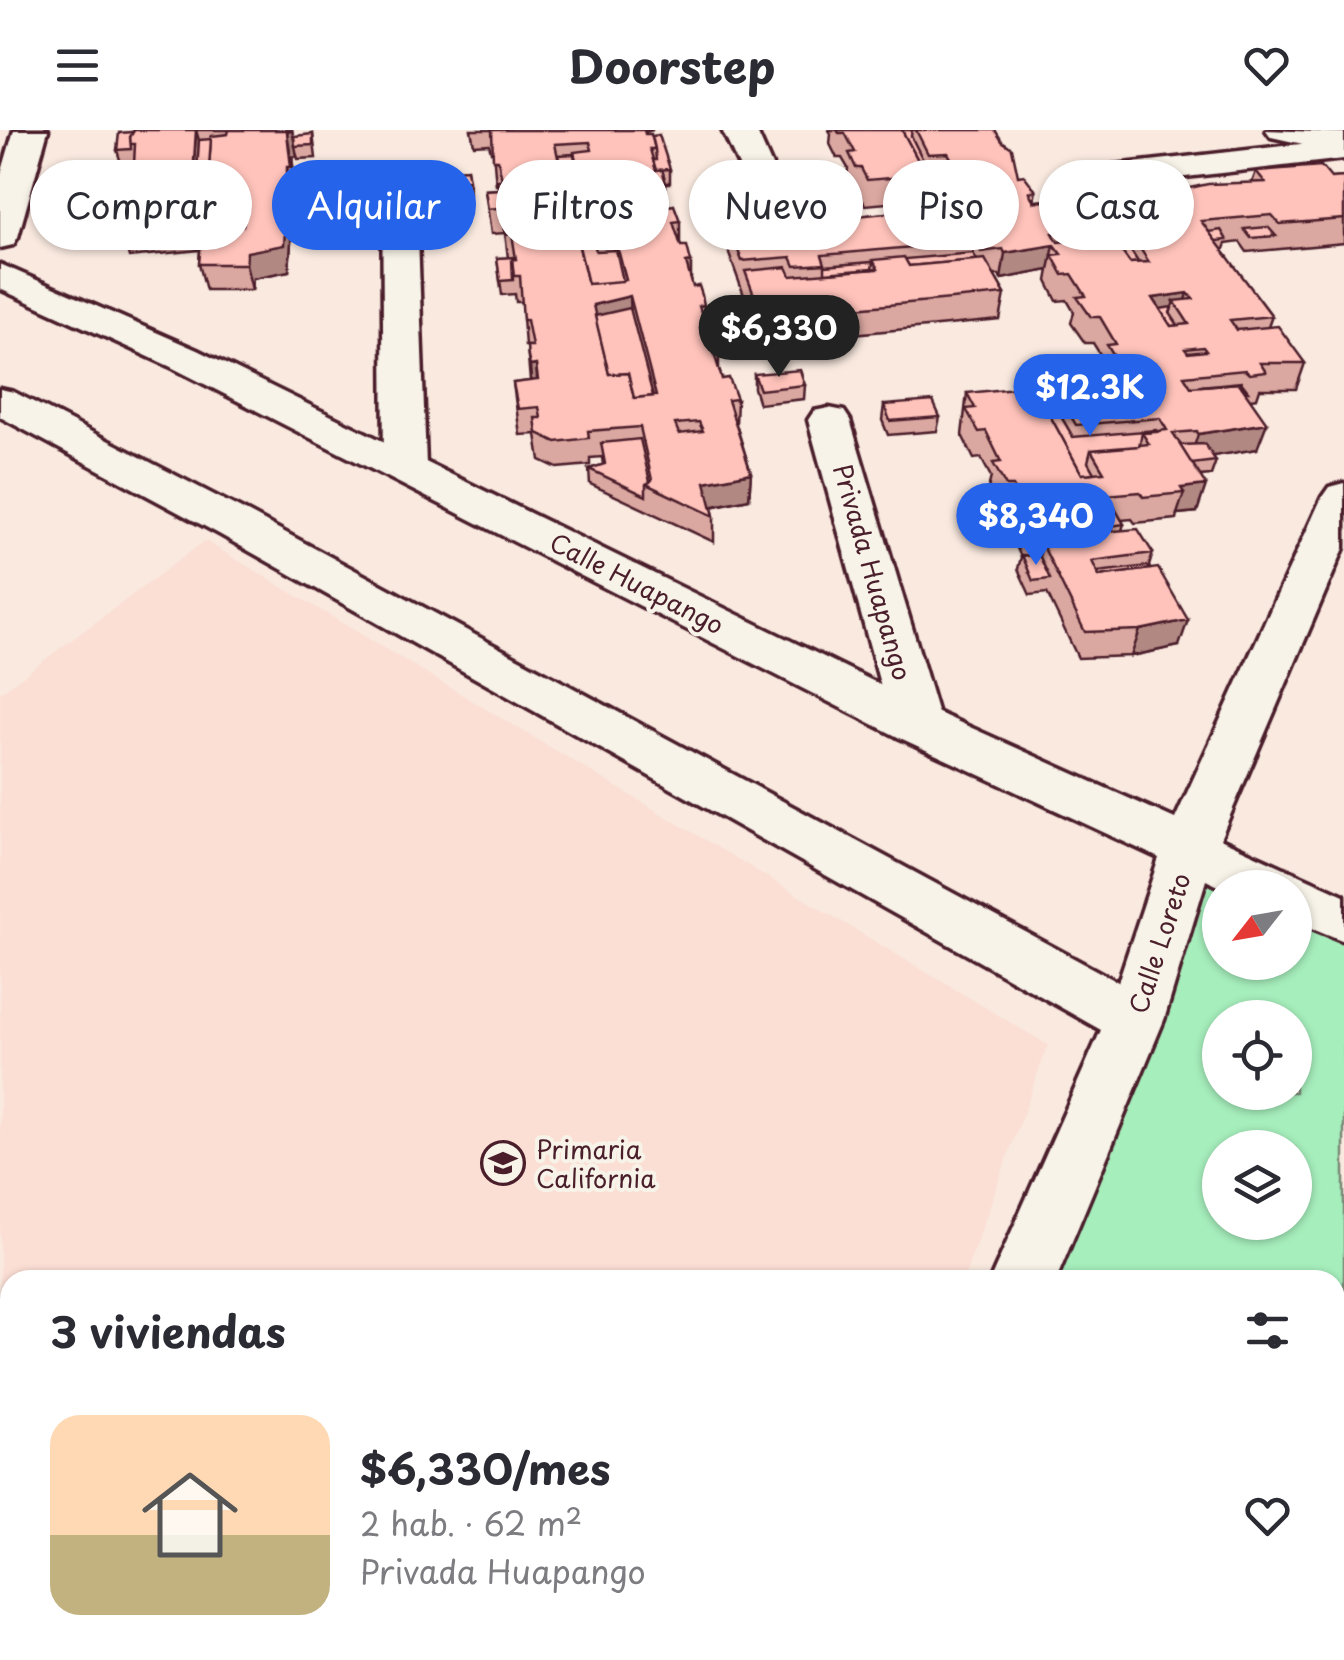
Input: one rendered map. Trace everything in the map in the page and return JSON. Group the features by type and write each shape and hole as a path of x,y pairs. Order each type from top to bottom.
{"main road":[{"path":"0,237 31,130"},
{"path":"738,130 752,160"},
{"path":"1283,130 1344,146"},
{"path":"1194,165 1344,146"},
{"path":"401,250 405,466"},
{"name":"Calle Huapango","path":"0,275 405,466 916,724 1236,870"},
{"path":"0,401 236,524 1134,1020"},
{"name":"Privada Huapango","path":"829,420 916,724"},
{"name":"Calle Loreto","path":"1027,1270 1134,1020 1189,848 1344,497"},
{"path":"1312,904 1344,919"}],"shaded area":[{"name":"Primaria California","path":"205,541 1048,1045 967,1270 0,1270 0,693"}],"green space":[{"path":"1211,832 1291,870 1202,870 1202,980 1312,980 1312,880 1344,895 1344,1270 1054,1270"}],"building":[{"path":"134,130 196,130 194,160 134,160 135,144 130,144"},
{"path":"229,130 292,130 287,132 290,160 272,160 272,247 247,252 246,264 199,264 200,250 252,250 252,160 209,160 211,136 228,134"},
{"path":"492,130 644,130 651,134 655,149 650,149 653,160 576,160 574,152 592,150 590,142 555,144 559,160 496,160"},
{"path":"837,130 902,130 918,160 883,160 883,179 867,180 863,160 852,160 849,153 855,152 845,133"},
{"path":"902,130 912,130 911,136 923,160 918,160"},
{"path":"916,130 995,130 1012,148 1015,160 952,160 948,153 928,154"},
{"path":"133,132 131,149 117,150 119,133"},
{"path":"313,134 313,145 295,146 294,136"},
{"path":"659,135 667,160 656,160 652,136"},
{"path":"211,139 210,160 198,160 199,140"},
{"path":"574,154 575,160 559,160 558,155"},
{"path":"1321,166 1331,178 1344,177 1344,219 1280,224 1272,215 1201,221 1272,316 1230,320 1237,330 1278,326 1305,363 1260,363 1266,372 1249,374 1245,370 1184,376 1191,387 1239,383 1267,423 1198,434 1173,433 1206,485 1181,488 1184,493 1094,496 1114,531 1138,529 1153,553 1092,561 1099,576 1158,568 1188,620 1140,630 1085,632 1042,544 1035,546 1022,520 1029,519 1013,486 1006,486 993,463 1001,462 986,431 979,432 966,409 975,408 967,393 1034,386 1082,474 1104,472 1091,450 1149,444 1142,433 1167,430 1160,418 1076,425 1052,384 1076,382 1074,378 1136,375 1129,364 1119,365 1107,345 1116,344 1100,317 1091,317 1077,297 1086,296 1072,274 1063,275 1052,255 1061,254 1058,250 1121,250 1130,263 1149,262 1141,250 1194,250 1194,187 1265,182 1256,171","holes":["1188,293 1193,299 1174,301 1189,324 1171,326 1153,298","1203,347 1206,351 1188,353 1185,349"]},
{"path":"1024,175 1036,191 1029,192 1034,202 1039,202 1039,247 1005,253 1004,250 1019,250 1019,176"},
{"path":"496,189 496,208 488,209 485,190"},
{"path":"674,205 680,221 673,222 681,246 687,246 691,262 686,263 693,287 699,286 702,295 704,305 699,306 707,331 713,331 719,350 713,350 722,379 729,378 737,399 728,400 751,473 705,482 714,516 646,484 652,480 640,427 588,431 589,438 556,442 537,433 535,418 541,418 539,407 518,409 513,383 538,380 536,365 530,366 528,357 527,346 532,346 527,320 523,320 520,276 514,276 512,259 516,259 515,250 580,250 588,284 626,280 618,250 669,250 669,206","holes":["630,296 656,396 634,398 628,373 609,374 593,305","699,422 703,431 679,434 675,424"]},
{"path":"883,213 883,250 822,255 825,264 795,266 791,257 742,261 738,250 863,250 863,215"},
{"path":"1268,227 1276,236 1251,238 1244,229"},
{"path":"1221,230 1227,240 1216,241 1209,232"},
{"path":"580,250 616,250 623,281 588,284"},
{"path":"1121,250 1130,250 1138,262 1130,263"},
{"path":"973,253 977,260 909,266 905,259"},
{"path":"515,257 513,280 500,281 497,258"},
{"path":"904,257 909,266 985,259 1005,294 823,311 792,316 793,320 764,322 745,271 787,267 791,276 878,269 873,260"},
{"path":"873,262 872,269 825,273 825,266"},
{"path":"1172,307 1170,313 1178,325 1171,326 1160,309"},
{"path":"630,308 653,396 634,398 628,373 609,374 595,316"},
{"path":"800,370 805,385 760,390 754,374"},
{"path":"1049,396 1073,437 1157,432 1142,433 1139,446 1091,450 1088,462 1094,473 1082,474 1040,397"},
{"path":"933,401 940,417 890,421 884,405"},
{"path":"640,439 650,482 646,484 646,496 589,469 605,464 601,443"},
{"path":"1205,444 1216,461 1192,464 1180,445"},
{"path":"1113,505 1124,524 1111,526 1100,507"},
{"path":"1022,555 1040,557 1050,579 1033,581"},
{"path":"1148,566 1150,569 1099,576 1097,572"}],"place":[{"name":"Primaria California","path":"503,1163"}]}
